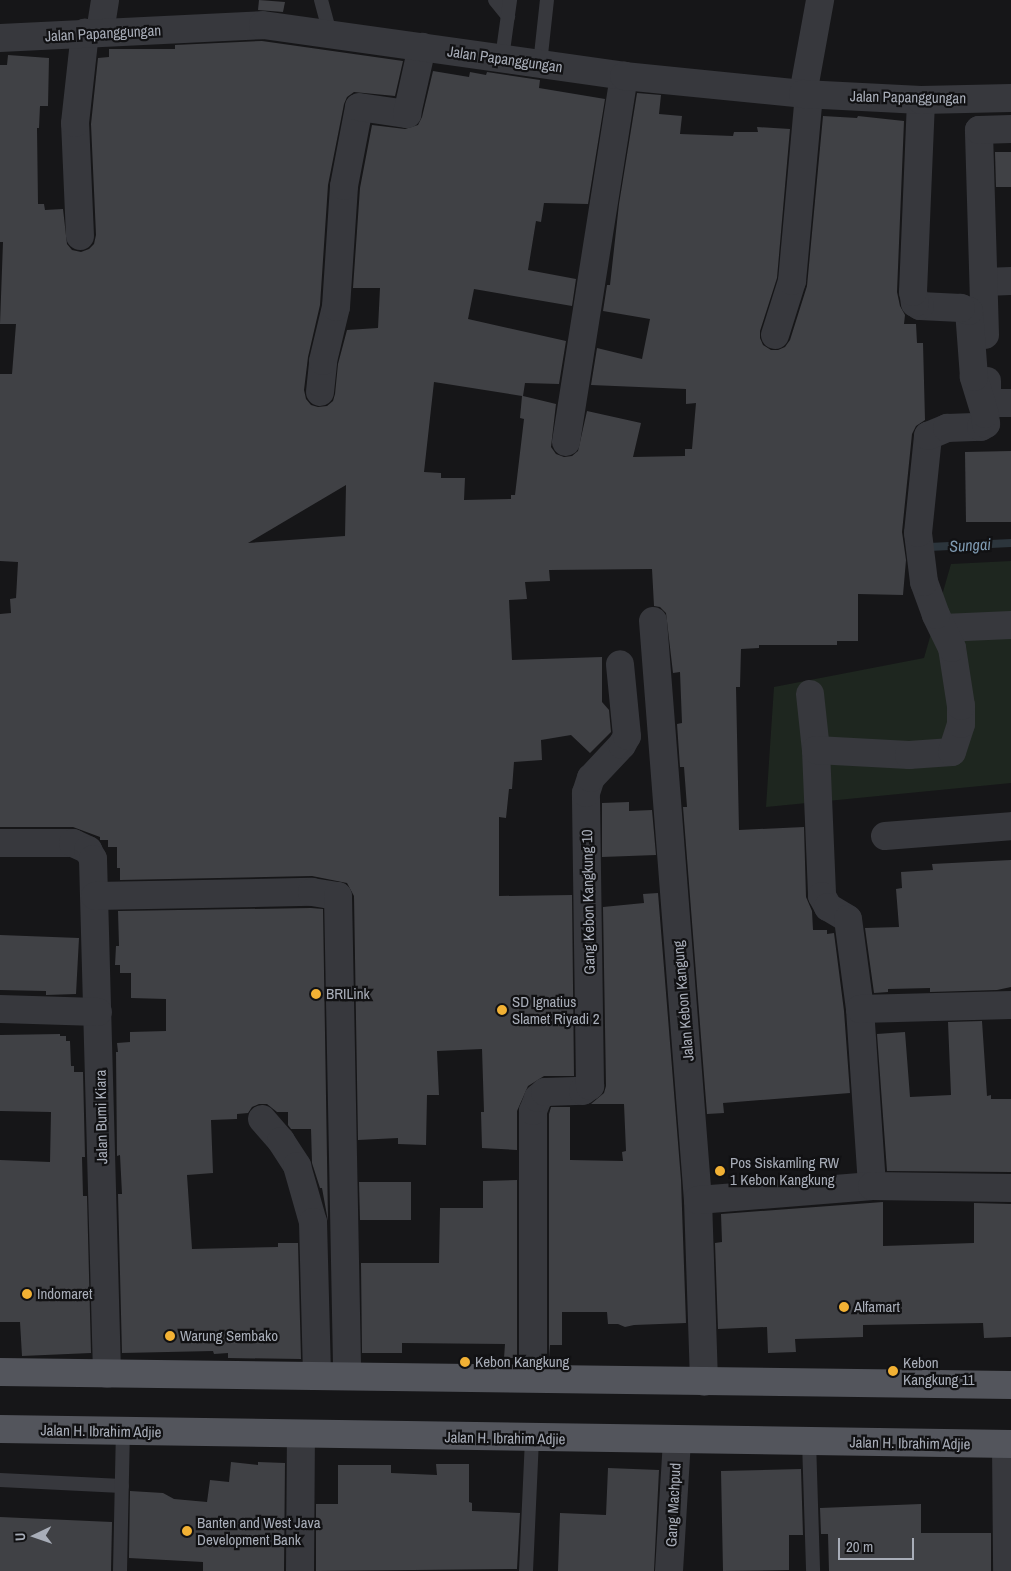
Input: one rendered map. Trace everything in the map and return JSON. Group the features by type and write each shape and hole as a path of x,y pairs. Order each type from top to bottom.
{"main road":[{"path":"0,1372 1011,1385"},
{"name":"Jalan H. Ibrahim Adjie","path":"0,1429 301,1435 1008,1444"}],"street":[{"path":"80,236 75,123 92,33 105,0"},
{"path":"775,335 792,281 806,94 820,0"},
{"name":"Jalan Papanggungan","path":"0,38 263,25 624,76 806,94 921,100 1011,98"},
{"path":"320,392 323,361 336,307 344,186 360,107 407,114 422,47"},
{"path":"566,442 624,76"},
{"path":"816,750 909,755 952,752 961,724 961,706 952,648 924,582 918,533 928,436 947,428 981,427 986,424 985,414 974,378 969,311 961,308 920,306 915,303 913,292 921,100"},
{"path":"1011,129 979,130 987,403 1011,403"},
{"path":"984,282 1011,281"},
{"name":"Jalan Kebon Kangung","path":"653,621 698,1200 704,1382"},
{"path":"943,628 1011,625"},
{"name":"Gang Kebon Kangkung 10","path":"533,1378 532,1110 538,1098 545,1092 584,1091 590,1086 586,793 591,778 622,745 627,736 620,664"},
{"path":"810,694 816,750 822,896 828,907 848,919 860,1009 872,1186"},
{"path":"884,836 1011,826"},
{"name":"Jalan Bumi Kiara","path":"0,843 74,843 88,850 93,860 107,1374"},
{"path":"95,896 312,892 338,896 347,1375"},
{"path":"860,1009 1011,1005"},
{"path":"0,1009 98,1012"},
{"path":"262,1119 297,1166 313,1222 317,1375"},
{"path":"698,1200 872,1186 1011,1188"},
{"path":"300,1571 301,1435"},
{"name":"Gang Machpud","path":"670,1571 677,1440"},
{"path":"1007,1571 1008,1444"}],"lane":[{"path":"321,0 330,33"},
{"path":"495,0 508,16"},
{"path":"502,58 510,0"},
{"path":"540,64 548,0"},
{"path":"120,1571 123,1431"},
{"path":"526,1571 532,1438"},
{"path":"809,1442 813,1571"},
{"path":"0,1480 122,1486"}],"shaded area":[{"path":"1011,561 1011,783 766,807 774,687 924,658 951,564"}],"building":[{"path":"259,0 285,2 283,12 258,10"},
{"path":"262,41 403,61 395,96 354,92 347,97 344,104 328,185 320,305 308,357 304,390 306,399 311,405 318,407 327,406 333,401 338,364 347,330 378,328 380,288 353,288 360,188 372,125 405,129 418,125 422,117 433,71 469,77 470,72 486,75 487,72 540,80 539,88 605,99 588,204 544,203 541,222 536,221 528,270 576,279 572,306 474,289 468,319 566,341 559,384 525,383 523,396 556,404 551,447 556,454 564,457 572,456 578,451 587,411 641,423 633,457 685,456 685,449 692,449 696,403 686,404 686,389 591,385 597,348 642,359 650,319 603,311 607,285 610,285 619,204 637,93 661,95 659,114 682,116 680,134 733,136 734,132 758,132 757,127 790,129 777,278 760,331 763,345 771,350 785,347 790,340 807,286 823,116 857,118 858,116 904,121 897,292 900,306 905,315 904,324 916,324 917,343 923,343 925,420 916,426 912,434 902,532 906,560 903,595 858,594 858,641 837,641 837,645 759,645 759,648 741,649 740,687 736,687 739,830 804,827 806,897 812,911 813,930 827,930 827,934 834,933 844,1011 850,1093 723,1103 724,1113 707,1114 683,807 687,807 684,767 680,767 677,724 682,723 680,672 673,673 666,613 660,607 654,606 652,569 549,570 550,581 525,582 527,599 509,600 512,660 602,657 602,702 609,710 611,732 590,753 571,735 541,740 542,760 514,762 512,789 509,789 506,818 499,817 499,896 572,895 574,1076 544,1076 528,1086 517,1111 517,1150 482,1148 481,1112 484,1112 482,1049 437,1051 439,1095 427,1095 426,1145 398,1144 398,1138 358,1140 354,896 347,883 312,876 120,880 120,868 117,868 117,847 108,847 108,840 100,840 100,837 73,827 0,827 0,614 11,613 10,599 16,598 18,562 0,561 0,374 12,374 16,324 0,324 3,242 0,242 0,65 7,65 8,55 49,58 48,106 40,106 39,128 37,128 38,204 44,204 45,210 63,209 67,244 72,250 81,252 89,249 94,244 96,235 91,124 98,58 109,57 109,49 175,49 175,45","holes":["434,382 522,396 520,418 524,419 515,495 511,495 511,499 464,500 465,478 441,478 441,473 424,472","346,485 345,536 248,543"]},
{"path":"995,152 1011,152 1011,187 996,187"},
{"path":"1011,451 1011,522 966,522 965,452"},
{"path":"629,802 629,811 652,810 656,855 602,857 602,803"},
{"path":"1011,860 1011,987 997,990 930,992 930,988 888,989 888,992 874,993 865,928 899,927 896,889 902,888 901,872 933,870 932,864"},
{"path":"658,893 681,1180 686,1323 625,1327 618,1324 608,1324 607,1312 562,1312 562,1345 550,1345 549,1358 549,1114 551,1107 570,1107 570,1160 623,1161 622,1152 626,1151 624,1104 591,1104 604,1093 606,1086 603,907 644,903 643,894"},
{"path":"323,909 328,1221 322,1188 320,1188 312,1163 311,1129 291,1129 288,1125 288,1112 277,1112 267,1104 259,1104 252,1107 248,1113 237,1114 237,1119 211,1120 213,1173 187,1175 192,1249 278,1247 278,1243 298,1243 301,1359 228,1358 228,1353 214,1354 213,1351 122,1353 118,1194 122,1194 120,1155 117,1156 117,1043 130,1042 130,1032 166,1031 166,999 131,998 131,973 120,973 120,965 115,965 116,946 119,946 118,911"},
{"path":"0,935 79,938 76,994 46,995 46,991 0,990"},
{"path":"982,1021 987,1096 991,1095 991,1099 1011,1099 1011,1172 887,1171 877,1034 905,1032 910,1097 951,1095 948,1022"},
{"path":"60,1034 60,1036 66,1036 66,1041 70,1041 71,1066 74,1066 74,1072 83,1072 85,1157 82,1157 83,1196 87,1196 91,1353 22,1356 20,1322 0,1322 0,1160 50,1162 51,1112 0,1111 0,1035"},
{"path":"517,1180 517,1358 504,1358 505,1344 402,1343 402,1353 362,1353 361,1263 439,1263 440,1208 483,1208 483,1181"},
{"path":"359,1182 411,1182 411,1220 360,1220"},
{"path":"883,1202 883,1246 974,1243 974,1203 1011,1204 1011,1337 984,1338 983,1323 863,1325 863,1337 795,1339 796,1352 768,1353 767,1327 718,1329 715,1243 722,1242 721,1214"},
{"path":"231,1462 258,1465 258,1462 285,1463 284,1571 203,1571 203,1562 129,1558 130,1491 163,1493 174,1499 207,1502 210,1480 229,1482"},
{"path":"436,1464 469,1464 469,1502 472,1503 472,1511 520,1513 517,1569 316,1571 316,1504 338,1504 338,1465 391,1465 391,1473 437,1475"},
{"path":"608,1468 659,1470 654,1571 558,1571 560,1513 606,1515"},
{"path":"801,1469 803,1535 789,1535 789,1570 723,1571 721,1471"},
{"path":"921,1504 921,1533 991,1533 991,1571 829,1571 828,1534 821,1534 820,1508"},
{"path":"0,1517 112,1522 111,1571 0,1571"}],"waterway":[{"name":"Sungai","path":"929,547 1011,543"}],"place":[{"name":"BRILink","path":"316,994"},
{"name":"SD Ignatius Slamet Riyadi 2","path":"502,1010"},
{"name":"Pos Siskamling RW 1 Kebon Kangkung","path":"720,1171"},
{"name":"Indomaret","path":"27,1294"},
{"name":"Alfamart","path":"844,1307"},
{"name":"Warung Sembako","path":"170,1336"},
{"name":"Kebon Kangkung","path":"465,1362"},
{"name":"Kebon Kangkung 11","path":"893,1371"},
{"name":"Banten and West Java Development Bank","path":"187,1531"}]}
